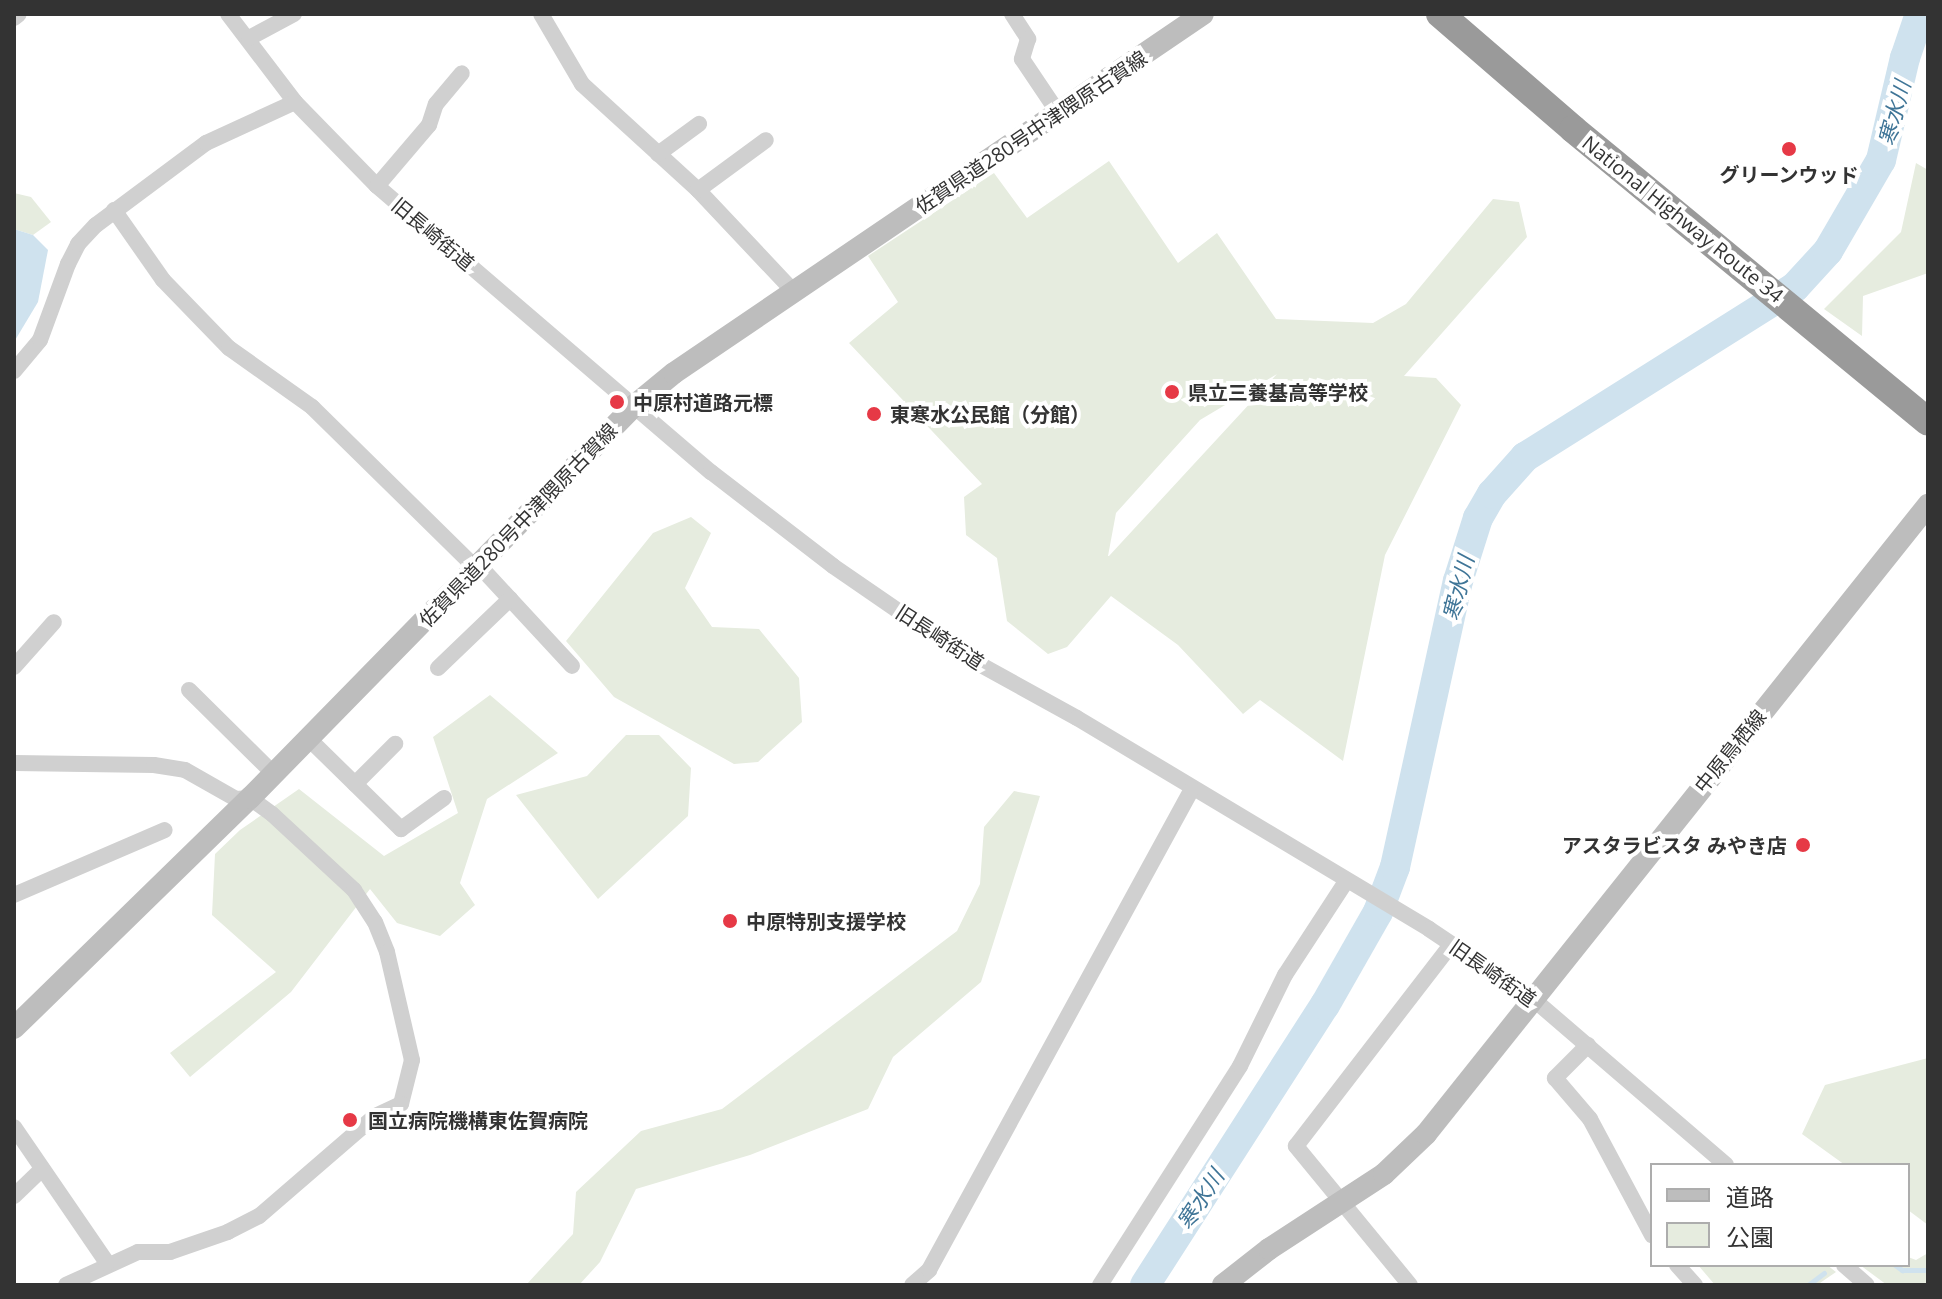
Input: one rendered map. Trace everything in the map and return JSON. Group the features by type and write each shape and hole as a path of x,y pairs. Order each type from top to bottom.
{"highway":[{"name":"National Highway Route 34","path":"1440,14 1573,129 1928,422"}],"main road":[{"name":"佐賀県道280号中津隈原古賀線","path":"14,1028 309,739 635,405 674,373 1203,14"},
{"name":"中原鳥栖線","path":"1223,1285 1269,1249 1384,1174 1426,1134 1928,505"}],"street":[{"path":"14,18 19,14"},
{"name":"旧長崎街道","path":"228,14 295,102 377,186 711,472 918,626 1403,912 1532,998 1724,1163"},
{"path":"249,38 294,14"},
{"path":"541,14 582,84 698,190 794,292"},
{"path":"1012,14 1028,39 1022,59 1059,114"},
{"path":"377,186 429,125 436,104 462,73"},
{"path":"14,371 40,340 78,244 114,210 206,143 295,102"},
{"path":"658,154 699,124"},
{"path":"698,190 766,140"},
{"path":"114,210 163,280 229,348 312,407 476,568 485,572 572,666"},
{"path":"438,668 510,599"},
{"path":"14,667 54,622"},
{"path":"189,690 274,774"},
{"path":"309,739 401,829 444,798"},
{"path":"355,784 395,744"},
{"path":"14,763 154,765 185,770 236,799 250,798 272,814 354,890 375,922 387,952 412,1060 401,1104 375,1116 246,1225 170,1252 138,1252 107,1263 66,1285"},
{"path":"912,1285 929,1270 1192,789"},
{"path":"14,895 165,830"},
{"path":"1100,1285 1240,1066 1285,975 1347,880"},
{"path":"1410,1285 1296,1146 1451,945"},
{"path":"1588,1045 1555,1078 1590,1119 1650,1231"},
{"path":"14,1127 107,1263"},
{"path":"14,1196 42,1169"},
{"path":"1679,1267 1695,1285"},
{"path":"1846,1267 1867,1285"}],"green space":[{"name":"県立三養基高等学校","path":"1109,161 1178,263 1217,233 1276,319 1373,323 1406,304 1493,199 1519,202 1527,237 1404,376 1436,378 1461,405 1385,555 1343,761 1260,700 1243,714 1178,645 1111,596 1067,647 1048,654 1007,621 997,558 966,535 964,497 982,484 849,343 898,302 868,256 994,173 1027,218","holes":["1277,374 1109,556 1116,513 1200,420"]},
{"path":"1916,163 1928,170 1928,273 1863,296 1862,336 1824,309 1901,232"},
{"path":"14,193 31,197 51,222 33,235 14,229"},
{"path":"691,517 711,533 685,588 712,627 759,629 799,678 802,722 758,762 734,764 614,697 566,641 653,533"},
{"path":"490,695 558,753 487,799 460,883 475,905 440,936 397,923 370,889 291,992 190,1077 170,1053 276,972 212,915 215,854 240,830 299,789 384,856 458,813 433,737"},
{"path":"626,735 659,735 691,768 688,816 598,899 516,795 587,776"},
{"path":"1014,791 1040,796 981,982 893,1057 868,1109 750,1155 636,1189 600,1262 579,1285 526,1285 573,1234 576,1192 641,1131 722,1109 957,931 980,884 984,827"},
{"path":"1928,1058 1928,1225 1910,1212 1910,1163 1842,1163 1802,1134 1825,1085"},
{"path":"1928,1253 1928,1285 1887,1285 1863,1267 1910,1267 1910,1258 1916,1260"},
{"path":"1700,1267 1830,1267 1836,1272 1817,1285 1715,1285"}],"water":[{"path":"14,229 33,235 48,250 38,302 14,342"}],"waterway":[{"name":"寒水川","path":"1145,1285 1325,1005 1378,912 1395,867 1458,581 1478,518 1492,494 1525,457 1795,287 1828,251 1881,160 1905,58 1920,14"},
{"path":"1898,1267 1902,1270 1928,1270"},
{"path":"1808,1285 1824,1273"}],"place":[{"name":"グリーンウッド","path":"1789,149"},
{"name":"県立三養基高等学校","path":"1172,392"},
{"name":"中原村道路元標","path":"617,402"},
{"name":"東寒水公民館（分館）","path":"874,414"},
{"name":"アスタラビスタ みやき店","path":"1803,845"},
{"name":"中原特別支援学校","path":"730,921"},
{"name":"国立病院機構東佐賀病院","path":"350,1120"}]}
